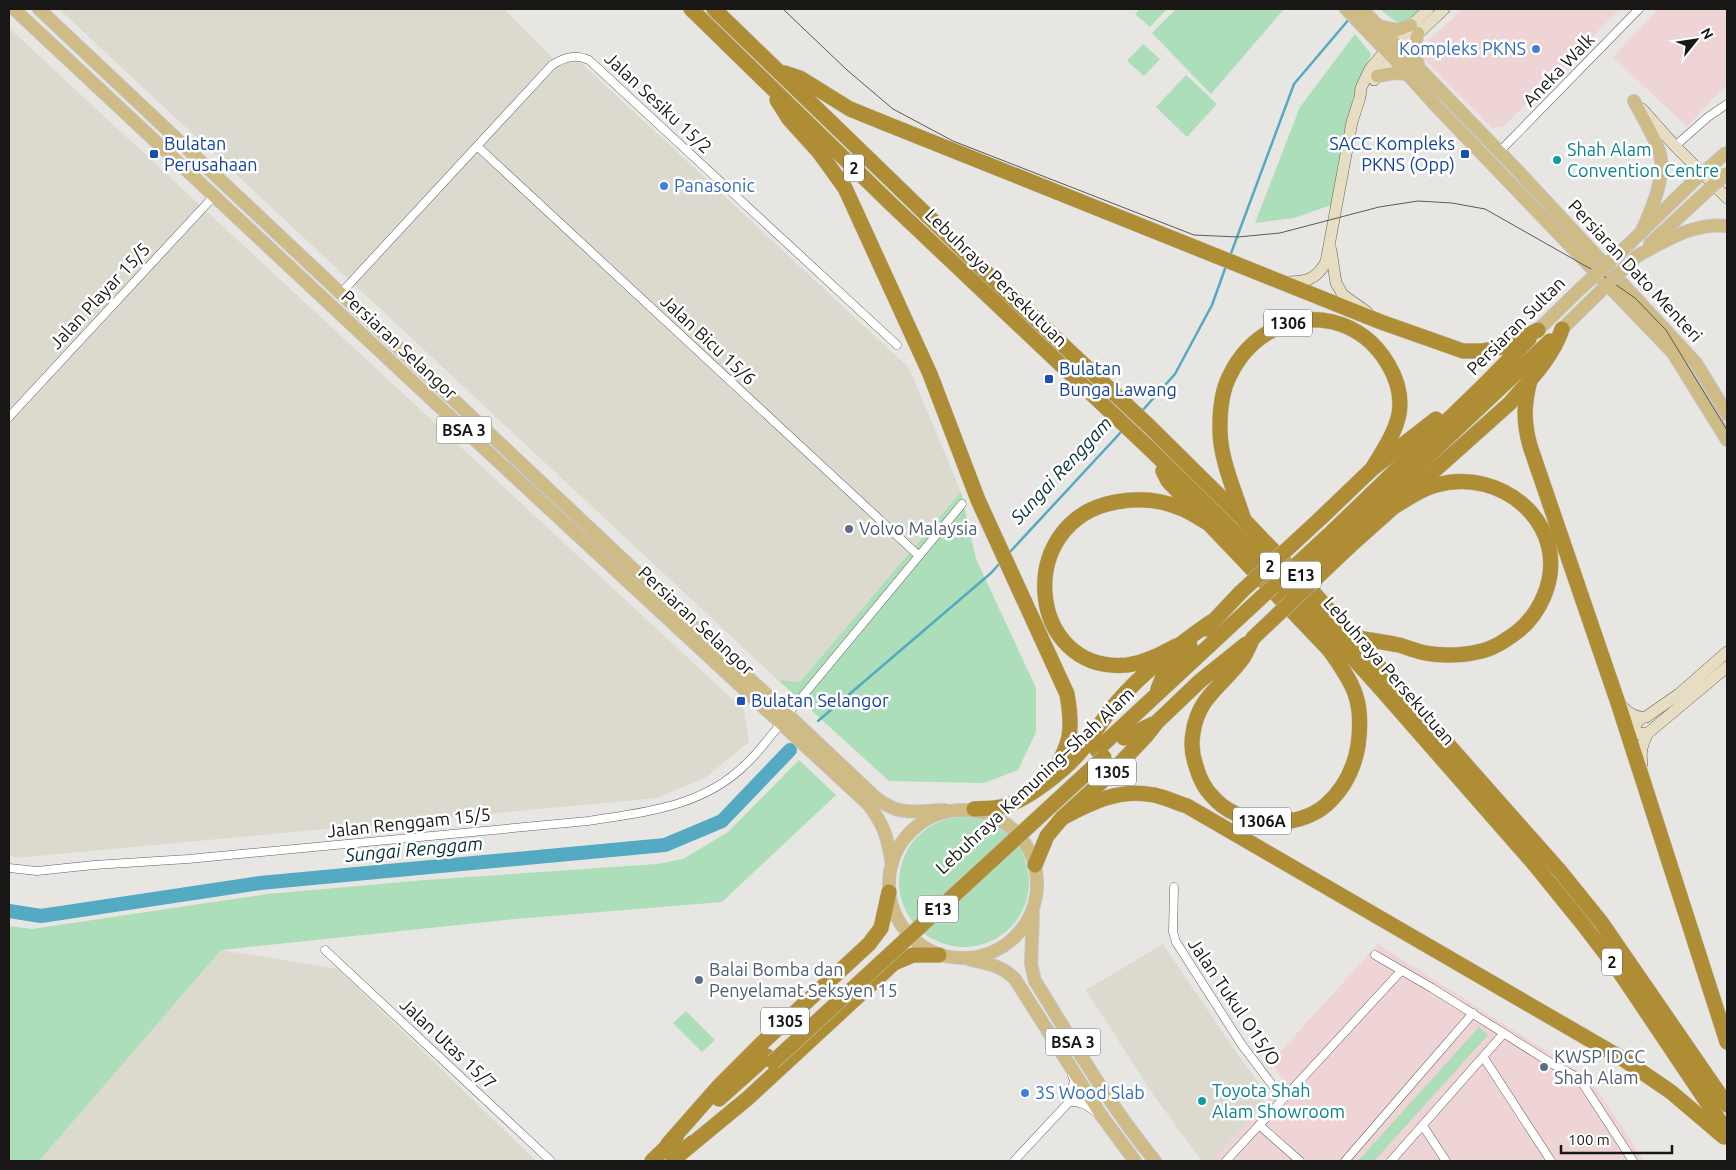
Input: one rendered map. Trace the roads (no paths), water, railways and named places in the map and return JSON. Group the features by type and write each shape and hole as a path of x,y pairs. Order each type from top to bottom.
{"highway":[{"name":"Lebuhraya Persekutuan","path":"691,9 1276,572 1534,864 1582,923 1621,974 1727,1132"},
{"name":"Lebuhraya Persekutuan","path":"714,9 996,282 1149,426 1244,520 1313,592 1490,790 1583,899 1641,978 1727,1105"},
{"path":"779,71 800,78 859,112 1381,322 1463,351 1482,351 1503,347 1538,330"},
{"path":"766,81 788,119 819,152 845,188 930,374 978,500 1067,694 1071,717 1070,737 1066,750 1051,778"},
{"name":"1306","path":"1244,520 1223,455 1219,428 1222,400 1230,375 1241,357 1255,342 1273,329 1289,322 1313,319 1347,326 1366,337 1381,352 1393,372 1399,391 1399,414 1392,435 1372,469"},
{"path":"1392,508 1493,418 1530,380 1558,341 1562,329"},
{"name":"Persiaran Sultan","path":"1342,538 1562,329"},
{"name":"Persiaran Sultan","path":"1342,538 1482,387 1538,330"},
{"path":"1530,380 1524,414 1525,430 1618,703 1727,1042"},
{"path":"1154,697 1164,674 1241,592 1372,469 1455,404 1482,387"},
{"path":"1153,452 1168,481 1213,526 1350,673 1380,688"},
{"path":"1124,738 1156,722 1253,638 1342,538 1392,508 1435,485 1469,481 1480,482 1500,489 1523,503 1534,516 1546,537 1550,562 1549,584 1538,611 1523,628 1506,641 1478,652 1446,654 1422,652 1354,637"},
{"path":"1176,646 1144,661 1128,665 1101,663 1083,656 1067,644 1049,616 1044,583 1046,565 1052,549 1061,534 1073,521 1087,512 1106,504 1140,499 1157,501 1180,508 1213,526"},
{"name":"Lebuhraya Kemuning–Shah Alam","path":"652,1161 668,1144 770,1059 1100,753 1154,697 1342,538"},
{"name":"Lebuhraya Kemuning–Shah Alam","path":"1100,753 1124,738 1256,609"},
{"path":"974,809 1004,806 1028,795 1064,769 1082,751 1117,702 1131,687 1176,646 1211,622"},
{"name":"1306A","path":"1253,638 1243,658 1210,693 1198,712 1193,732 1192,753 1199,777 1212,796 1225,808 1246,818 1271,822 1298,819 1326,805 1343,787 1355,763 1360,727 1359,704 1346,673 1330,651"},
{"name":"1305","path":"1062,818 1110,774 1146,736 1156,722"},
{"path":"1035,865 1047,836 1062,818 1089,803 1106,797 1138,793 1156,796 1187,806 1623,1059 1671,1092 1727,1140"},
{"name":"1305","path":"668,1144 719,1086 761,1044 869,944 881,928 889,892"},
{"path":"685,1150 748,1098 894,963 912,955 939,956"},
{"name":"Lebuhraya Kemuning–Shah Alam","path":"673,1161 770,1059"}],"main road":[{"name":"Persiaran Selangor","path":"14,9 214,196 784,719 890,808 904,812 945,810"},
{"name":"Persiaran Selangor","path":"39,9 342,292 784,719 868,804 880,819 886,832 892,864"},
{"name":"Persiaran Dato Menteri","path":"1346,9 1372,25"},
{"name":"Persiaran Dato Menteri","path":"1362,9 1372,25 1394,50 1408,74 1444,115 1672,353 1727,440"},
{"path":"1282,282 1313,278 1320,272 1326,262 1352,122 1361,88 1370,70 1394,50 1414,29 1428,9"},
{"path":"1372,25 1398,30 1414,29 1444,9"},
{"path":"1414,29 1414,53 1420,68"},
{"name":"Persiaran Dato Menteri","path":"1394,50 1420,68 1500,151 1696,363 1727,414"},
{"path":"1360,96 1377,76 1394,50"},
{"path":"1377,76 1395,72 1408,74"},
{"path":"1634,101 1679,143 1727,198"},
{"path":"1634,101 1656,142 1662,167 1648,217 1641,233"},
{"name":"Persiaran Sultan","path":"1538,330 1727,152"},
{"name":"Persiaran Sultan","path":"1562,329 1727,172"},
{"path":"1637,256 1686,230 1716,224 1727,226"},
{"path":"1330,241 1336,283 1344,295 1381,322"},
{"path":"1648,734 1640,734 1635,730 1636,724 1679,694 1727,652"},
{"path":"1647,792 1640,754 1642,744 1648,734 1727,667"},
{"path":"1618,703 1631,715 1642,718"},
{"path":"974,809 1001,819 1023,839 1035,865 1037,887 1033,909 1024,926 1012,940 990,953 966,959 951,959 939,956 914,939 895,914 889,892 889,874 902,846 914,831 945,810 974,809"},
{"name":"BSA 3","path":"1033,909 1031,964 1035,981 1116,1110 1155,1161"},
{"name":"BSA 3","path":"966,959 986,962 1007,971 1015,979 1101,1115 1135,1161"}],"street":[{"name":"Aneka Walk","path":"1500,151 1639,9"},
{"name":"Jalan Sesiku 15/2","path":"342,292 552,66 561,59 581,56 589,60 897,346"},
{"path":"1679,143 1708,117 1727,104"},
{"name":"Jalan Bicu 15/6","path":"477,146 919,556"},
{"name":"Jalan Playar 15/5","path":"9,418 214,196"},
{"path":"784,719 962,504"},
{"name":"Jalan Renggam 15/5","path":"9,868 37,871 188,859 588,820 653,811 694,799 717,786 746,764 784,719"},
{"name":"Jalan Tukul O15/O","path":"1174,887 1172,932 1176,942 1242,1045 1282,1099"},
{"name":"Jalan Utas 15/7","path":"324,950 551,1161"},
{"path":"1375,955 1554,1065 1580,1078 1633,1161"},
{"path":"1226,1161 1401,970"},
{"path":"1345,1161 1473,1014"},
{"path":"1391,1161 1504,1034"},
{"path":"1484,1058 1551,1161"},
{"path":"1014,1161 1069,1102 1074,1081 1069,1064"},
{"path":"1069,1102 1084,1104 1101,1115"},
{"path":"1259,1125 1300,1161"},
{"path":"1423,1126 1446,1161"}],"waterway":[{"name":"Sungai Renggam","path":"1230,256 1294,84 1350,18"},
{"name":"Sungai Renggam","path":"1142,411 1175,374 1212,305 1226,266"},
{"name":"Sungai Renggam","path":"1009,553 1122,431"},
{"name":"Sungai Renggam","path":"818,721 991,573 1000,563"},
{"name":"Sungai Renggam","path":"9,911 41,916 260,883 665,845 722,821 790,750"}],"tram line":[{"path":"783,9 847,70 893,109 953,141 1194,235 1238,237 1280,233 1379,207 1418,201 1452,203 1485,209 1605,277 1635,298 1666,330 1727,430"}],"place":[{"name":"Kompleks PKNS","path":"1536,49"},
{"name":"Bulatan Perusahaan","path":"154,154"},
{"name":"SACC Kompleks PKNS (Opp)","path":"1465,154"},
{"name":"Shah Alam Convention Centre","path":"1557,160"},
{"name":"Panasonic","path":"664,186"},
{"name":"Bulatan Bunga Lawang","path":"1049,379"},
{"name":"Volvo Malaysia","path":"849,529"},
{"name":"Bulatan Selangor","path":"741,701"},
{"name":"Balai Bomba dan Penyelamat Seksyen 15","path":"699,980"},
{"name":"KWSP IDCC Shah Alam","path":"1544,1067"},
{"name":"3S Wood Slab","path":"1025,1093"},
{"name":"Toyota Shah Alam Showroom","path":"1202,1101"}]}
